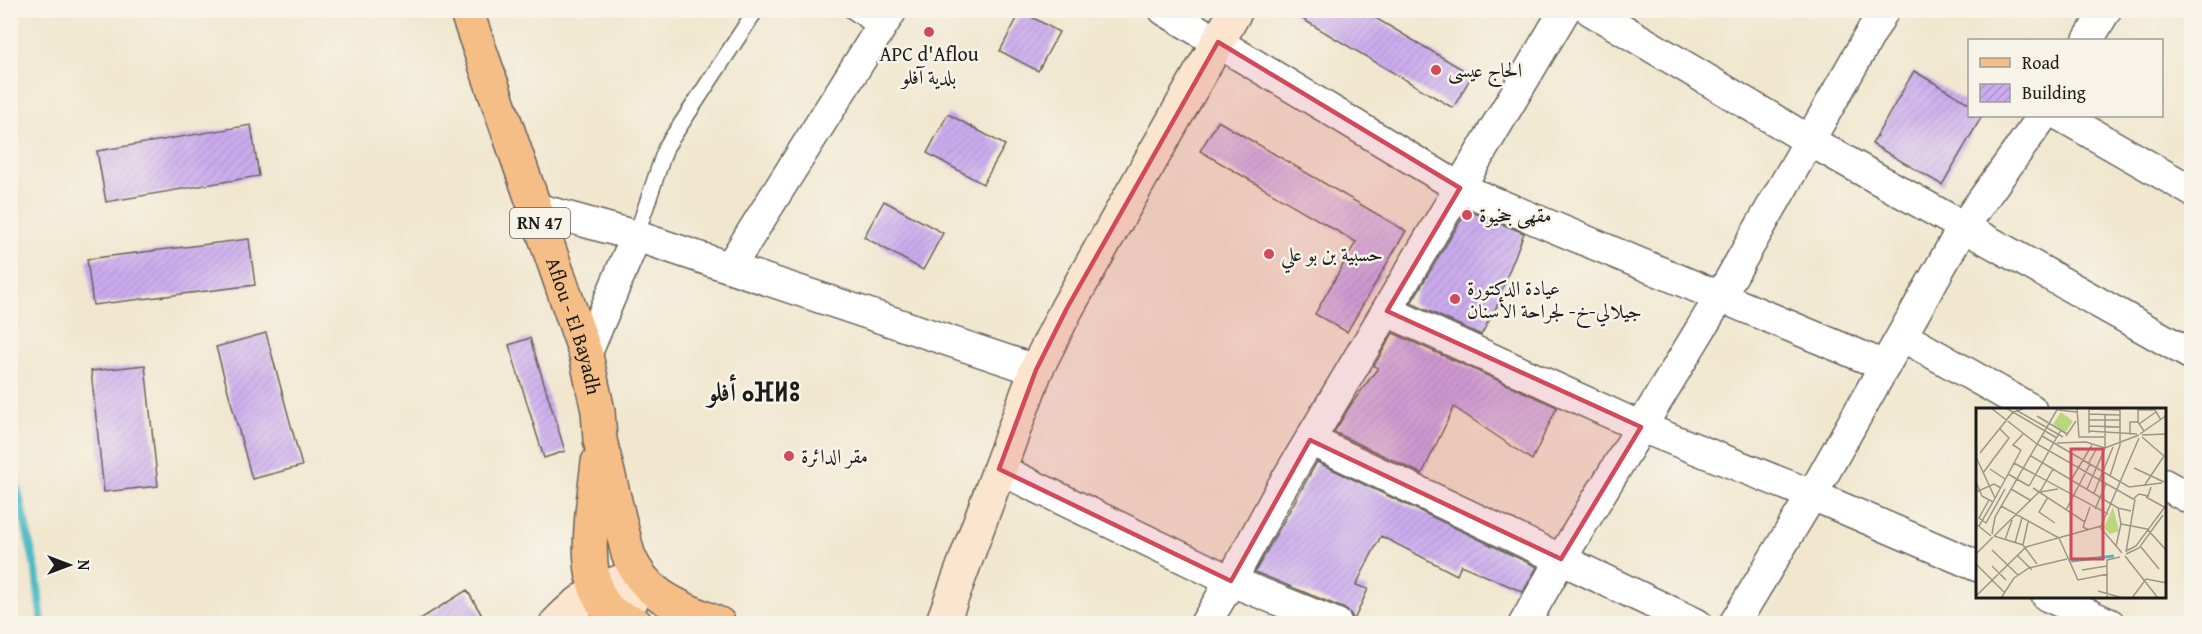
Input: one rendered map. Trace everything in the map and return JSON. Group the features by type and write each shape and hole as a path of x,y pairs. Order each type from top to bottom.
{"main road":[{"name":"Aflou - El Bayadh","path":"466,10 586,355 598,411 600,440 590,548 597,590 609,610 623,622"},
{"name":"Aflou - El Bayadh","path":"600,440 628,554 639,576 654,592 672,603 719,624"}],"street":[{"path":"1164,10 1460,188 1885,366"},
{"path":"942,624 1036,370 1067,308 1236,10"},
{"path":"1205,624 1279,492 1565,10"},
{"path":"1590,10 1810,141 2192,355"},
{"path":"1524,624 1720,297 1884,10"},
{"path":"2089,39 2106,10"},
{"path":"730,267 886,20"},
{"path":"1734,624 1812,495 1963,227 2042,117"},
{"path":"2063,117 2192,191"},
{"path":"535,208 636,236 1036,370"},
{"path":"586,355 636,236"},
{"path":"1387,311 1641,427 1812,495 1976,566"},
{"path":"1902,336 2029,408"},
{"path":"1310,440 1697,624"},
{"path":"999,469 1231,580 1338,624"},
{"path":"2166,485 2192,500"},
{"path":"556,624 574,606 597,590 609,584 639,576 633,600 623,622"},
{"path":"2049,598 2110,624"}],"lane":[{"path":"636,236 666,147 756,10"},
{"path":"851,10 886,20"}],"highlighted area":[{"path":"1218,42 1460,188 1387,311 1641,427 1561,559 1310,440 1231,581 999,469 1036,370 1067,308"}],"building":[{"path":"1287,10 1362,10 1472,75 1453,108"},
{"path":"1021,11 1059,32 1038,71 1000,51"},
{"path":"1914,71 1968,103 1968,117 1981,117 1942,185 1872,144"},
{"path":"948,114 1005,145 983,184 927,153"},
{"path":"1218,121 1406,231 1347,332 1315,314 1356,242 1200,151"},
{"path":"251,125 259,176 106,202 97,151"},
{"path":"884,201 943,233 923,270 864,237"},
{"path":"1467,210 1524,233 1500,294 1503,295 1481,335 1411,303"},
{"path":"249,239 255,285 93,305 87,259"},
{"path":"266,333 302,466 252,479 216,347"},
{"path":"1393,333 1557,407 1532,460 1454,407 1422,474 1334,432 1378,368 1374,366"},
{"path":"530,338 565,451 544,458 509,345"},
{"path":"145,365 158,486 104,492 91,371"},
{"path":"1317,462 1537,567 1523,592 1461,565 1457,575 1381,536 1356,585 1368,589 1354,620 1343,608 1255,572"},
{"path":"467,590 487,624 412,624"}],"waterway":[{"path":"10,456 36,571 42,624"}],"place":[{"name":"APC d'Aflou بلدية آفلو","path":"929,32"},
{"name":"الحاج عيسى","path":"1436,70"},
{"name":"مقهى جخيوة","path":"1467,215"},
{"name":"حسبية بن بو علي","path":"1269,254"},
{"name":"عيادة الدكتورة جيلالي-خ- لجراحة الأسنان","path":"1455,299"},
{"name":"مقر الدائرة","path":"789,456"}],"district":[{"name":"أفلو ⴰⴼⵍⵓ","path":"754,392"}]}
